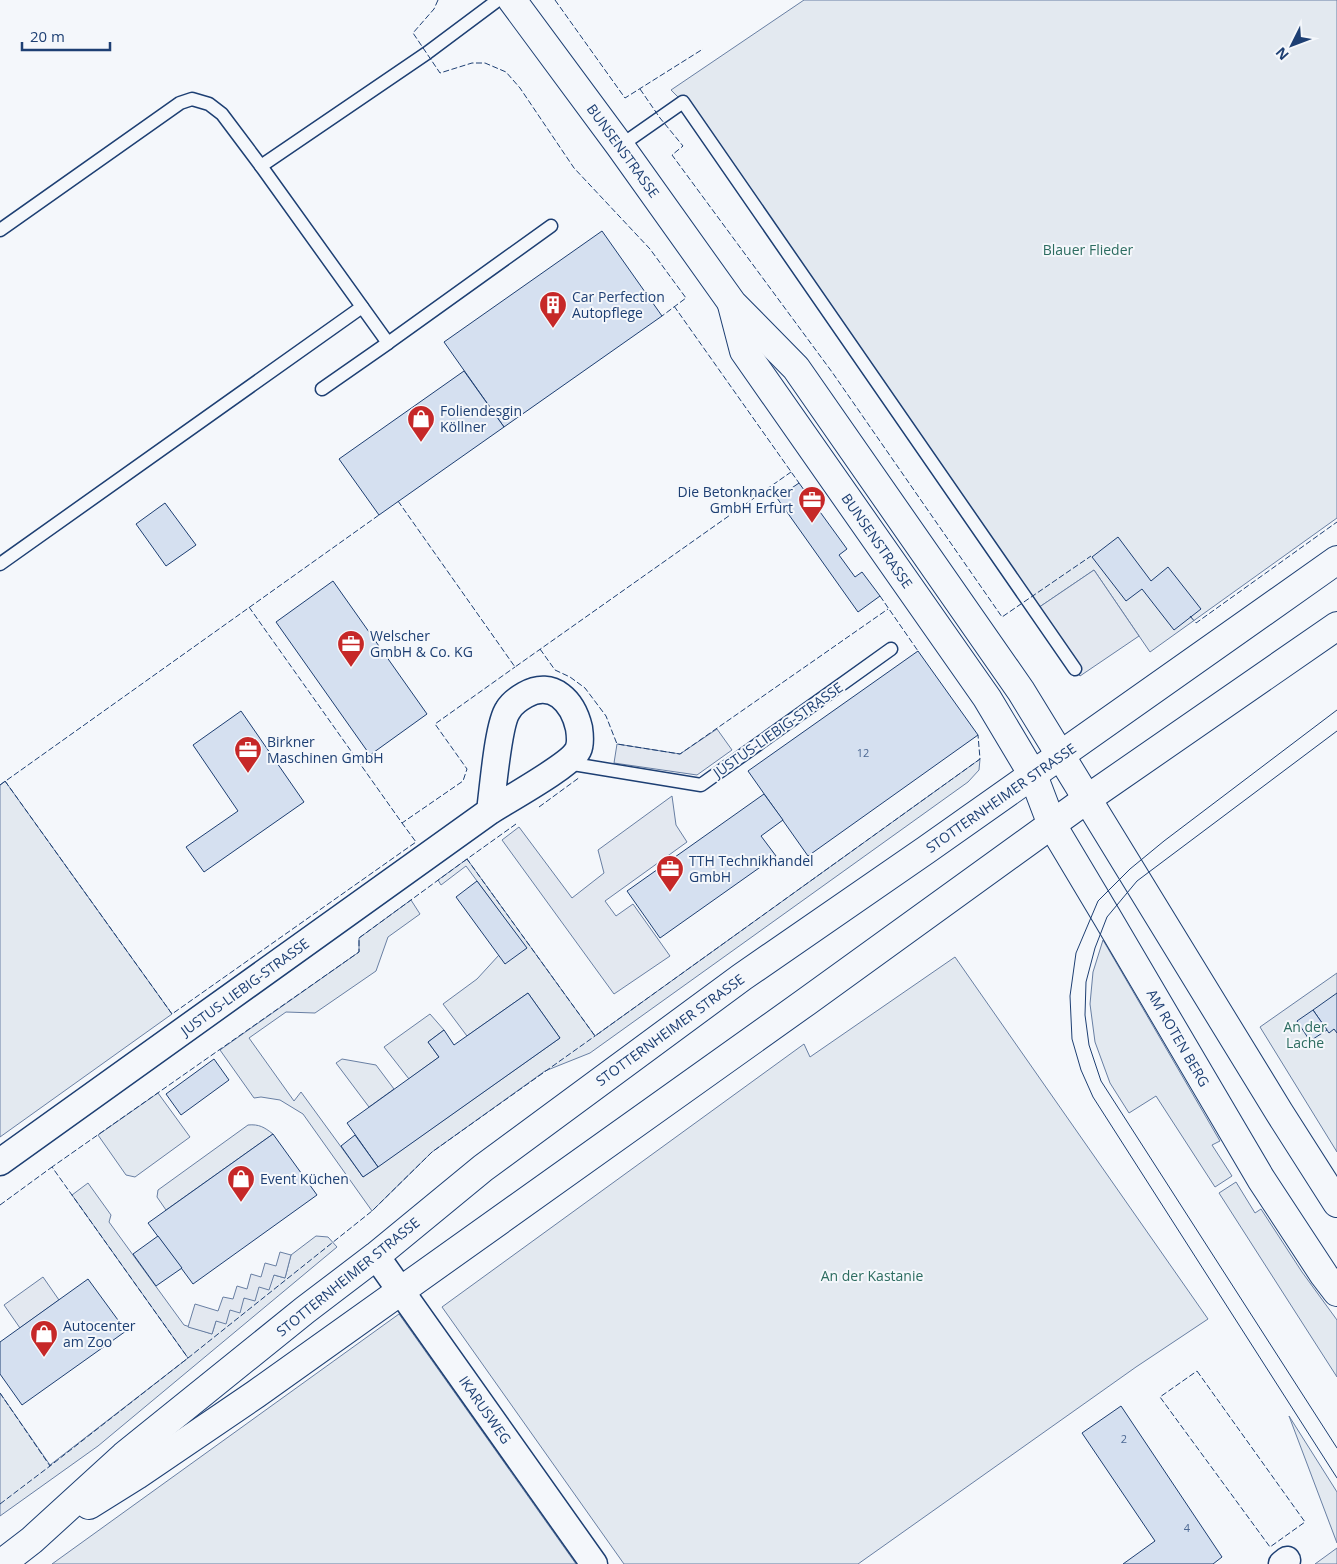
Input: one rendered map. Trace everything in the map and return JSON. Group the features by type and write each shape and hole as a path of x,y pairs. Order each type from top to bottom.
{"main road":[{"name":"BUNSENSTRASSE","path":"512,0 620,146 732,303 796,368 1021,691 1060,756"},
{"name":"BUNSENSTRASSE","path":"732,303 744,351 987,698 1033,775"},
{"name":"STOTTERNHEIMER STRASSE","path":"1,1564 32,1540 124,1456 305,1310 376,1256 483,1168 702,1007 1337,560"},
{"name":"STOTTERNHEIMER STRASSE","path":"32,1540 137,1475 256,1394 1087,799 1337,626"},
{"path":"1060,756 1337,1203"},
{"name":"AM ROTEN BERG","path":"1033,775 1052,825 1260,1179 1337,1292"}],"street":[{"name":"JUSTUS-LIEBIG-STRASSE","path":"0,1162 490,811 567,763 578,750 580,735 573,709 565,699 544,689 528,693 516,700 507,711 502,726 490,811"},
{"name":"IKARUSWEG","path":"376,1256 594,1564"}],"lane":[{"path":"261,166 427,52 498,0"},
{"path":"0,230 180,103 192,99 209,104 222,114 388,343"},
{"path":"620,146 683,102 1075,669"},
{"path":"322,389 551,226"},
{"path":"0,564 362,307"},
{"name":"JUSTUS-LIEBIG-STRASSE","path":"567,763 701,784 891,649"}],"green space":[{"name":"Blauer Flieder","path":"804,0 1337,0 1337,518 1150,652 1094,570 1035,610 683,102 671,90"},
{"path":"980,759 979,770 968,782 590,1053 545,1071 432,1152 372,1211 303,1114 280,1100 261,1097 254,1098 220,1050 359,952 359,938 411,900 420,914 388,937 376,971 315,1013 286,1012 249,1038 294,1101 301,1092 363,1177 560,1038 528,993 467,1036 443,1004 477,979 499,955 526,948 466,866 441,885 438,880 467,859 595,1036"},
{"path":"5,781 172,1014 0,1137 0,785"},
{"path":"1103,940 1220,1141 1212,1145 1232,1176 1215,1187 1156,1096 1129,1113 1110,1083 1095,1042 1090,1004 1093,972"},
{"name":"An der Kastanie","path":"955,957 1208,1319 1136,1367 858,1564 624,1564 442,1307 804,1044 810,1057"},
{"name":"An der Lache","path":"1337,973 1337,1152 1260,1027"},
{"path":"430,1014 444,1030 428,1042 439,1057 409,1079 384,1047"},
{"path":"342,1059 376,1065 394,1089 369,1107 336,1063"},
{"path":"158,1093 190,1137 135,1177 126,1175 98,1135"},
{"path":"248,1125 261,1126 273,1134 166,1210 157,1197 158,1190"},
{"path":"1236,1182 1255,1213 1261,1209 1302,1272 1337,1320 1337,1377 1219,1193"},
{"path":"88,1183 111,1215 109,1222 184,1325 212,1334 216,1321 274,1275 285,1278 291,1255 316,1236 328,1237 337,1247 98,1446 0,1516 0,1393 50,1465 188,1358 72,1195"},
{"path":"399,1314 576,1564 52,1564"},
{"path":"1289,1416 1337,1492 1337,1543"},
{"path":"1337,1548 1337,1564 1315,1564"}],"shaded area":[{"path":"1094,570 1139,636 1080,676 1035,610"},
{"path":"717,729 732,750 697,775 614,763 617,744 680,754"},
{"path":"672,796 676,825 687,842 605,901 616,916 633,904 670,956 614,994 502,840 519,827 572,898 604,873 598,850"},
{"path":"280,1252 291,1255 285,1278 274,1275 269,1290 259,1287 255,1301 244,1298 240,1313 230,1310 226,1324 216,1321 212,1334 188,1327 195,1304 218,1311 223,1297 233,1299 237,1286 247,1289 251,1274 261,1277 265,1263 276,1266"},
{"path":"43,1277 59,1300 20,1328 4,1305"}],"building":[{"name":"Car Perfection Autopflege","path":"602,231 662,316 504,427 444,342"},
{"name":"Foliendesgin Köllner","path":"464,371 504,427 379,515 339,459"},
{"name":"Die Betonknacker GmbH Erfurt","path":"799,483 847,549 839,555 855,577 862,572 880,596 858,612 777,498"},
{"path":"165,503 196,545 166,566 136,524"},
{"path":"1118,537 1151,581 1168,567 1201,609 1174,630 1142,589 1126,601 1092,557"},
{"name":"Welscher GmbH & Co. KG","path":"333,581 427,714 370,755 276,622"},
{"path":"918,651 978,735 808,856 748,771"},
{"name":"Birkner Maschinen GmbH","path":"241,711 304,802 204,872 186,847 238,811 193,745"},
{"path":"764,794 783,820 761,836 776,856 660,938 627,891"},
{"path":"477,881 527,948 505,964 456,897"},
{"path":"528,993 560,1038 378,1167 347,1123 439,1057 428,1042 444,1030 454,1045"},
{"path":"1337,993 1337,1033 1334,1029 1329,1033 1313,1010"},
{"path":"1313,1010 1327,1030 1310,1041 1297,1021"},
{"path":"214,1059 229,1080 181,1115 166,1094"},
{"name":"Event Küchen","path":"273,1134 317,1195 193,1284 148,1223"},
{"path":"355,1135 378,1167 363,1177 341,1146"},
{"path":"158,1236 182,1268 156,1286 133,1254"},
{"name":"Autocenter am Zoo","path":"88,1279 126,1331 22,1405 0,1374 0,1342"},
{"path":"1121,1406 1222,1557 1213,1564 1123,1564 1155,1541 1082,1433"}],"tram line":[{"path":"1337,710 1164,841 1130,869 1098,901 1076,953 1070,996 1072,1039 1081,1070 1093,1097 1337,1478"},
{"path":"1337,731 1137,881 1107,917 1095,948 1086,982 1085,1015 1089,1045 1101,1081 1337,1448"}],"fence":[{"path":"438,0 434,9 413,33 440,73 472,63 485,63 506,72 520,88 574,168 650,249 686,298 662,316"},
{"path":"555,0 625,98 703,49"},
{"path":"640,89 683,146 672,155 832,372 1002,617 1091,556"},
{"path":"674,306 799,483"},
{"path":"398,501 515,667 791,472"},
{"path":"0,785 379,515"},
{"path":"1190,616 1196,623 1337,522"},
{"path":"880,596 918,651"},
{"path":"249,607 402,823 463,781 467,769 435,724 515,667"},
{"path":"540,649 555,670 570,677 585,688 606,716 617,744 680,754 888,609"},
{"path":"516,824 467,859 595,1036 980,759 978,735"},
{"path":"539,807 580,777"},
{"path":"5,781 172,1014 416,842 402,823"},
{"path":"467,859 359,938 359,952 52,1167 188,1358 372,1211 432,1152 595,1036"},
{"path":"0,1205 52,1167"},
{"path":"0,1393 50,1466 188,1358"},
{"path":"1197,1371 1305,1522 1270,1547 1160,1397 1197,1371"},
{"path":"0,1504 50,1466"}],"place":[{"name":"Car Perfection Autopflege","path":"553,329"},
{"name":"Foliendesgin Köllner","path":"421,443"},
{"name":"Die Betonknacker GmbH Erfurt","path":"812,524"},
{"name":"Welscher GmbH & Co. KG","path":"351,668"},
{"name":"Birkner Maschinen GmbH","path":"248,774"},
{"name":"TTH Technikhandel GmbH","path":"670,893"},
{"name":"Event Küchen","path":"241,1203"},
{"name":"Autocenter am Zoo","path":"44,1358"}]}
